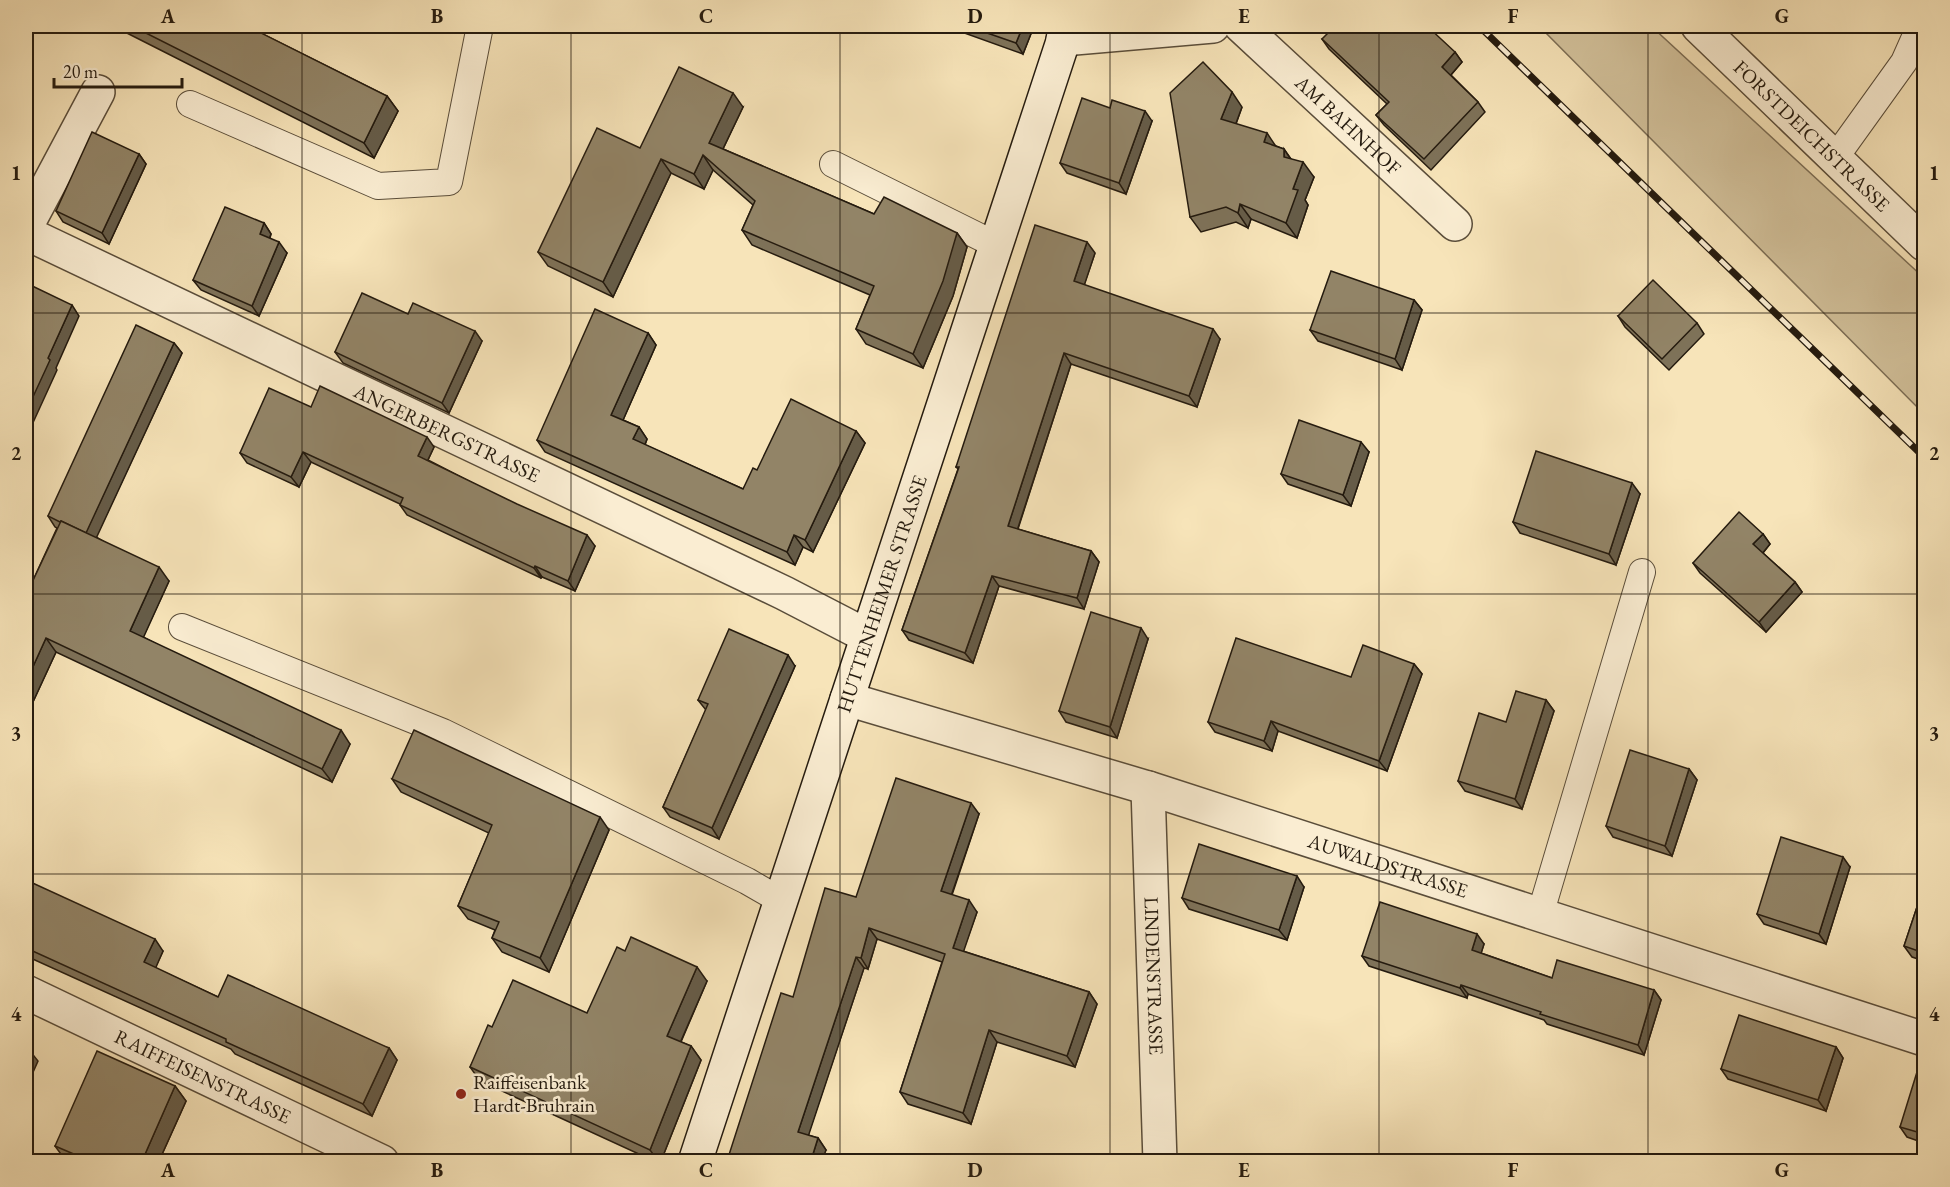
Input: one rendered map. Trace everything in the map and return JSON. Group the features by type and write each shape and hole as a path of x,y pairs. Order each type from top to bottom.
{"street":[{"path":"1066,32 1213,26"},
{"name":"AM BAHNHOF","path":"1241,26 1455,224"},
{"name":"FORSTDEICHSTRASSE","path":"1698,26 1924,244"},
{"name":"HUTTENHEIMER STRASSE","path":"695,1161 1066,32"},
{"path":"26,227 98,92"},
{"name":"ANGERBERGSTRASSE","path":"26,233 784,593 867,636"},
{"name":"AUWALDSTRASSE","path":"847,699 1148,788 1924,1039"},
{"name":"LINDENSTRASSE","path":"1148,788 1160,1161"},
{"name":"RAIFFEISENSTRASSE","path":"26,992 382,1161"}],"lane":[{"path":"190,104 378,186 449,182 480,26"},
{"path":"1835,158 1904,62 1920,26"},
{"path":"833,164 996,245"},
{"path":"1540,915 1642,572"},
{"path":"182,627 443,732 747,881 780,900"}],"shaded area":[{"path":"1539,26 1651,26 1924,278 1924,414"}],"building":[{"path":"132,26 247,26 387,96 364,143"},
{"path":"967,26 1023,26 1016,43"},
{"path":"1335,26 1391,26 1393,28 1395,26 1427,26 1455,52 1442,67 1478,102 1424,159 1376,115 1389,102 1322,39"},
{"path":"1203,62 1232,92 1221,119 1267,133 1264,142 1284,149 1284,157 1303,162 1293,189 1298,190 1286,223 1240,204 1238,213 1226,207 1190,217 1170,93"},
{"path":"679,67 733,93 709,143 874,214 884,197 957,233 943,281 913,354 856,329 874,286 742,230 755,201 703,155 694,174 661,159 603,282 538,252 597,128 640,148"},
{"path":"1082,98 1110,108 1112,100 1145,111 1119,183 1060,163"},
{"path":"92,132 139,154 102,233 56,211"},
{"path":"225,207 264,223 260,234 279,242 252,306 193,280"},
{"path":"1035,225 1087,242 1074,281 1213,329 1189,396 1064,353 1008,526 1091,551 1077,598 992,576 965,653 902,630 959,467 956,467"},
{"path":"1331,271 1414,300 1395,359 1310,330"},
{"path":"1653,280 1697,323 1662,359 1618,316"},
{"path":"26,283 72,305 26,412"},
{"path":"362,293 408,314 413,303 475,331 442,403 335,352"},
{"path":"595,309 648,333 611,415 639,427 633,439 743,489 753,468 757,470 791,399 856,431 805,540 794,535 787,552 537,440"},
{"path":"136,325 174,343 86,533 48,516"},
{"path":"320,386 427,437 418,456 587,535 568,581 535,566 534,568 400,505 403,498 303,452 291,477 240,453 269,388 311,407"},
{"path":"1299,420 1361,442 1343,495 1281,474"},
{"path":"1536,451 1632,483 1609,554 1513,522"},
{"path":"1739,512 1763,534 1753,544 1795,582 1759,622 1693,563"},
{"path":"61,521 159,567 130,631 341,730 322,769 46,638 26,682 26,587 29,589"},
{"path":"1091,612 1141,628 1110,727 1059,711"},
{"path":"729,629 788,655 712,828 663,807 708,704 698,700"},
{"path":"1236,638 1351,677 1363,645 1414,664 1379,761 1271,721 1264,741 1208,722"},
{"path":"1516,691 1546,700 1515,799 1458,781 1479,713 1506,722"},
{"path":"414,730 600,817 540,958 492,938 499,922 458,906 492,825 392,779"},
{"path":"1630,750 1689,769 1665,846 1606,826"},
{"path":"896,778 971,803 941,891 969,900 953,948 1089,992 1067,1056 989,1030 963,1113 900,1092 945,954 869,928 861,958 856,957 798,1132 818,1138 813,1154 835,1161 727,1161 781,993 793,997 825,888 856,897"},
{"path":"1781,837 1843,857 1819,934 1757,914"},
{"path":"1199,844 1297,876 1279,930 1182,898"},
{"path":"26,880 155,939 144,962 218,997 228,975 389,1048 363,1104 26,948"},
{"path":"1924,886 1924,953 1904,946"},
{"path":"1380,902 1477,934 1472,950 1552,978 1557,960 1654,990 1638,1045 1540,1014 1541,1012 1461,985 1460,988 1362,956"},
{"path":"631,937 697,967 667,1036 691,1046 650,1150 470,1067 488,1025 492,1027 513,980 587,1013 617,947 625,951"},
{"path":"1739,1015 1836,1047 1818,1100 1721,1069"},
{"path":"26,1048 30,1051 26,1061"},
{"path":"97,1051 175,1086 142,1161 90,1161 55,1146"},
{"path":"1917,1072 1924,1074 1924,1134 1900,1127"}],"railway":[{"path":"1479,26 1924,457"}],"place":[{"name":"Raiffeisenbank Hardt-Bruhrain","path":"461,1094"}]}
